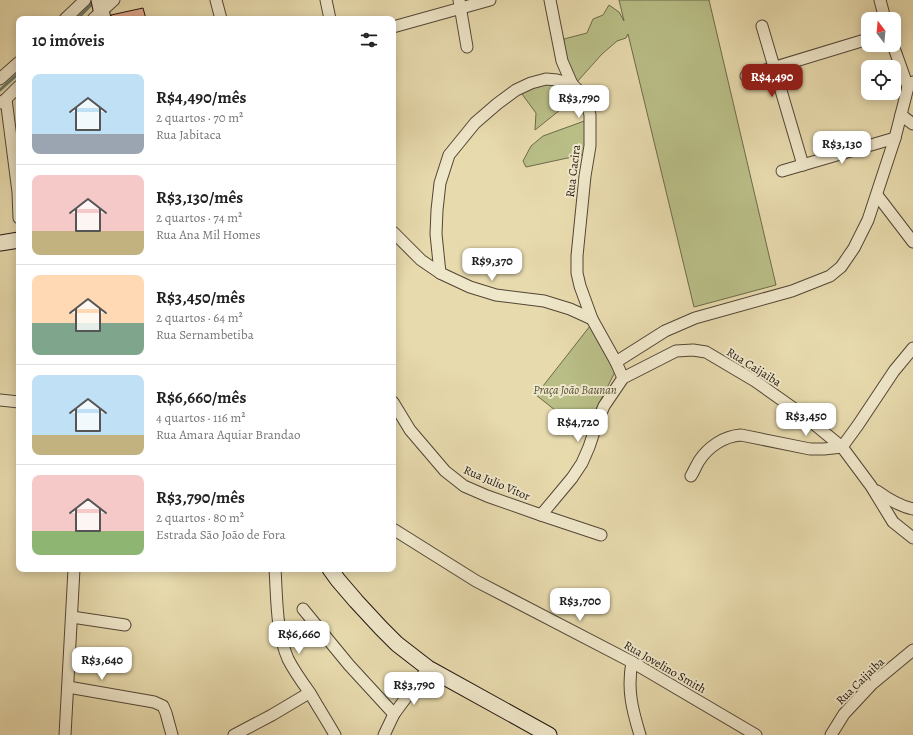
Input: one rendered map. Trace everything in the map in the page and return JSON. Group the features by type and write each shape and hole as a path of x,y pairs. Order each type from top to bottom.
{"street":[{"path":"68,16 85,0"},
{"path":"99,11 114,0"},
{"path":"216,0 220,16"},
{"path":"326,0 329,16"},
{"path":"396,26 460,4 490,0"},
{"name":"Rua Cacira","path":"550,0 562,60 572,84 580,92 587,103 590,115 590,146 585,176 577,256 577,273 592,319 616,362 623,378"},
{"path":"880,0 883,12"},
{"path":"460,4 467,47"},
{"path":"762,26 803,164"},
{"path":"746,76 861,42"},
{"path":"616,362 665,331 695,318 792,291 830,276 841,267 854,248 868,220 911,84 896,52"},
{"path":"0,79 16,65"},
{"path":"440,273 436,234 437,210 440,183 449,155 474,124 516,90 546,79 558,80 572,84"},
{"path":"16,89 3,101 16,180"},
{"path":"901,115 913,124"},
{"path":"782,171 895,138"},
{"path":"877,195 913,242"},
{"path":"396,235 421,260 440,273 470,287 496,295 544,300 592,319"},
{"path":"0,243 16,240"},
{"path":"691,476 698,462 708,450 720,441 733,436 741,435 810,449 842,447 894,371 913,348"},
{"name":"Rua Caijaiba","path":"623,378 676,352 693,350 706,352 755,381 797,410 842,447 871,486 893,522 913,538"},
{"path":"540,515 572,478 582,463 589,448 596,423 604,406 623,378"},
{"path":"0,400 16,402"},
{"name":"Rua Julio Vitor","path":"396,407 410,430 445,471 464,486 540,515 601,535"},
{"path":"871,486 888,499 904,507 913,509"},
{"name":"Rua Jovelino Smith","path":"396,531 476,580 632,662 756,735"},
{"path":"65,735 74,572"},
{"path":"275,572 279,628 288,659 335,735"},
{"path":"332,572 381,628 428,668 549,735"},
{"path":"303,609 349,665 394,714"},
{"path":"72,616 125,625"},
{"name":"Rua Caijaiba","path":"831,735 844,714 872,684 913,650"},
{"path":"632,662 630,675 631,700 635,721 640,735"},
{"path":"384,735 394,714 428,668"},
{"path":"68,687 154,702 162,706 166,713 172,735"},
{"path":"234,735 309,693"}],"green space":[{"path":"619,0 709,0 776,285 694,307 628,34 626,38 617,41 602,54 576,83 565,55 563,43 564,39 587,33 593,19 603,15 609,5 619,12 624,21"},
{"path":"546,81 565,88 578,101 565,106 535,130 536,113 522,94 527,87"},
{"path":"587,120 586,154 526,167 523,161 531,146 543,136"},
{"name":"Praça João Baunan","path":"590,326 616,370 584,433 536,395"}],"building":[{"path":"143,8 145,16 111,16"}],"waterway":[{"path":"80,16 94,2"},
{"path":"0,90 16,76"}]}
